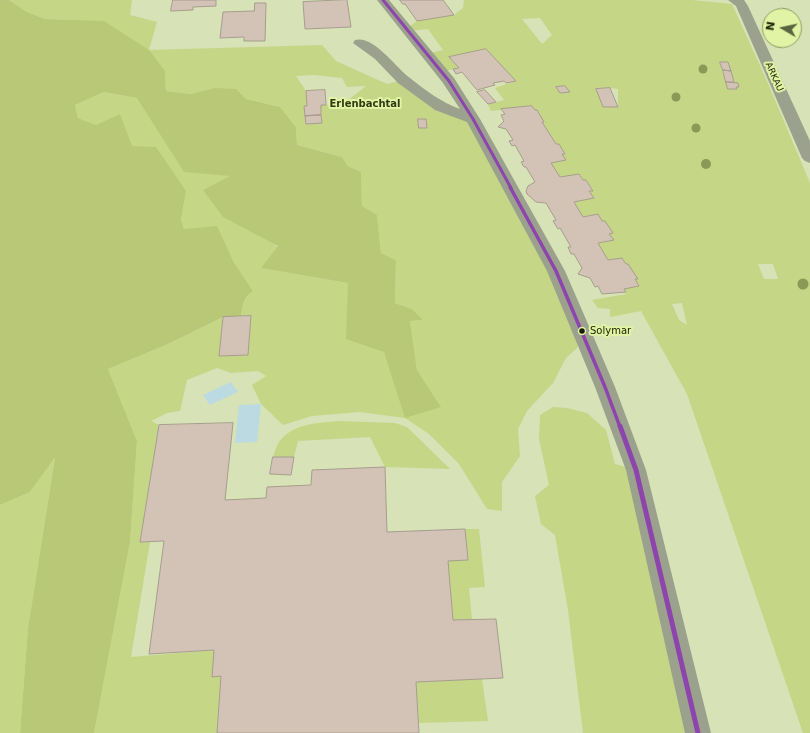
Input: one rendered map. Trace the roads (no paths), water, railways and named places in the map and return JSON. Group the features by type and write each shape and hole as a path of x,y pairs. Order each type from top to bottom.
{"street":[{"path":"383,0 449,81 473,119 556,271 610,401 636,470 698,733"},
{"name":"ARKAU","path":"734,0 739,1 742,6 810,158"},
{"path":"360,43 380,56 403,80 440,107 473,119"}],"water":[{"path":"231,382 238,392 210,405 203,395"},
{"path":"261,404 257,442 235,443 239,405"}],"place":[{"name":"Solymar","path":"582,331"}],"district":[{"name":"Erlenbachtal","path":"365,104"}]}
